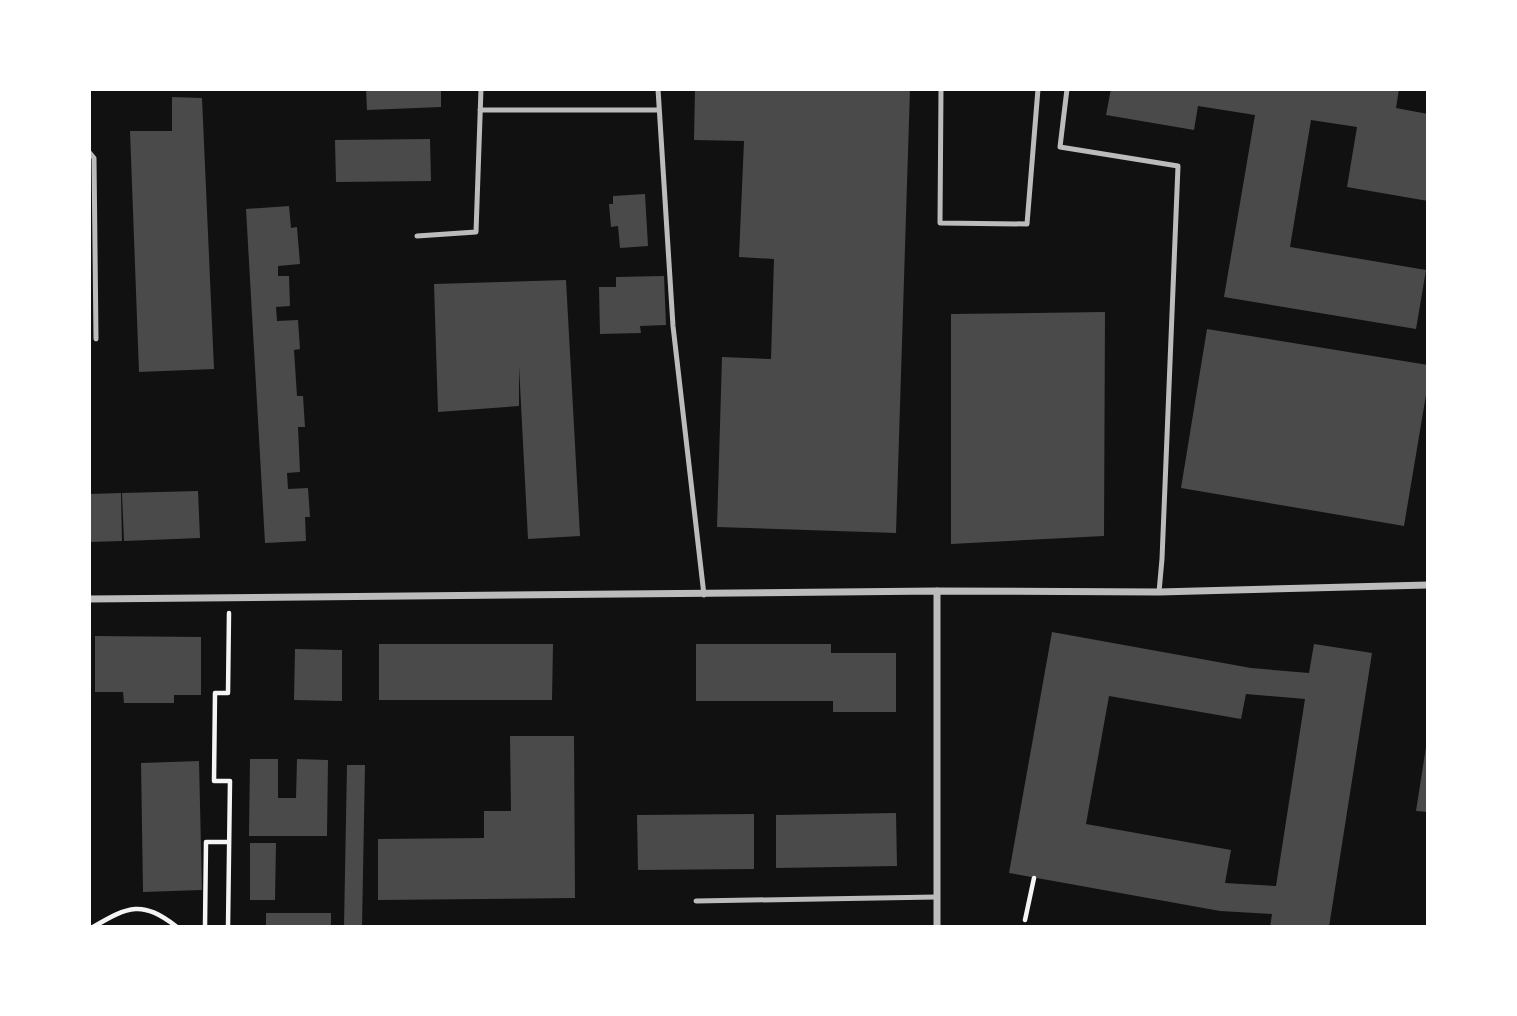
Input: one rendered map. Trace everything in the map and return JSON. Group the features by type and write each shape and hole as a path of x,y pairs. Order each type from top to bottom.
{"street":[{"path":"89,599 937,591 1159,592 1428,585"},
{"path":"937,591 937,927"}],"lane":[{"path":"417,236 477,232 481,89"},
{"path":"658,89 673,326 704,594"},
{"path":"941,89 940,223 1027,224 1038,89"},
{"path":"1066,89 1060,147 1178,166 1159,592"},
{"path":"480,110 658,110"},
{"path":"89,152 94,158 96,339"},
{"path":"696,901 936,898"}],"path":[{"path":"228,927 230,781 214,781 215,693 228,693 229,598"},
{"path":"205,927 206,842 229,842"},
{"path":"1025,920 1034,878"},
{"path":"93,927 132,907 161,914 177,927"}],"building":[{"path":"366,89 441,89 441,107 367,110"},
{"path":"695,89 910,89 896,533 717,527 722,357 771,359 774,259 739,257 744,141 694,140"},
{"path":"1111,89 1399,89 1396,108 1428,114 1428,201 1347,187 1357,127 1311,120 1290,247 1426,270 1416,329 1224,297 1255,115 1198,106 1194,130 1106,115"},
{"path":"172,97 202,98 214,369 139,372 130,131 172,131"},
{"path":"430,139 431,181 336,182 335,140"},
{"path":"645,194 648,246 620,248 618,226 611,227 609,204 613,204 613,196"},
{"path":"289,206 291,228 297,227 300,264 278,266 278,276 289,276 290,306 276,307 277,321 298,320 300,349 294,350 297,396 303,396 305,427 298,427 300,472 287,473 288,489 308,488 310,517 305,517 306,541 265,543 246,209"},
{"path":"664,276 666,325 640,326 641,333 600,334 599,287 616,287 616,277"},
{"path":"566,280 580,536 528,539 519,366 519,406 438,412 434,284"},
{"path":"1105,312 1104,536 951,544 951,314"},
{"path":"1207,329 1428,365 1428,383 1404,526 1181,488"},
{"path":"198,491 200,538 124,541 122,493"},
{"path":"121,493 122,541 89,542 89,494"},
{"path":"1052,632 1251,668 1309,673 1314,644 1372,653 1329,927 1270,927 1272,914 1220,911 1009,873","holes":["1246,694 1305,699 1276,886 1225,883 1231,850 1086,824 1109,696 1241,719"]},
{"path":"95,636 201,637 201,695 174,695 174,703 124,703 123,692 95,692"},
{"path":"379,644 553,644 552,700 379,700"},
{"path":"696,644 831,644 831,653 896,653 896,712 833,712 833,701 696,701"},
{"path":"295,649 342,650 342,701 294,700"},
{"path":"510,736 574,736 575,898 378,900 378,839 484,838 484,811 511,811"},
{"path":"1428,747 1428,812 1416,811"},
{"path":"250,759 278,759 278,798 296,798 297,759 328,760 327,836 249,836"},
{"path":"199,761 202,890 143,892 141,763"},
{"path":"347,765 365,765 362,927 344,926"},
{"path":"896,813 897,866 776,868 776,815"},
{"path":"754,814 754,869 638,870 637,815"},
{"path":"250,843 276,843 275,900 250,900"},
{"path":"266,913 331,913 331,927 266,927"}]}
